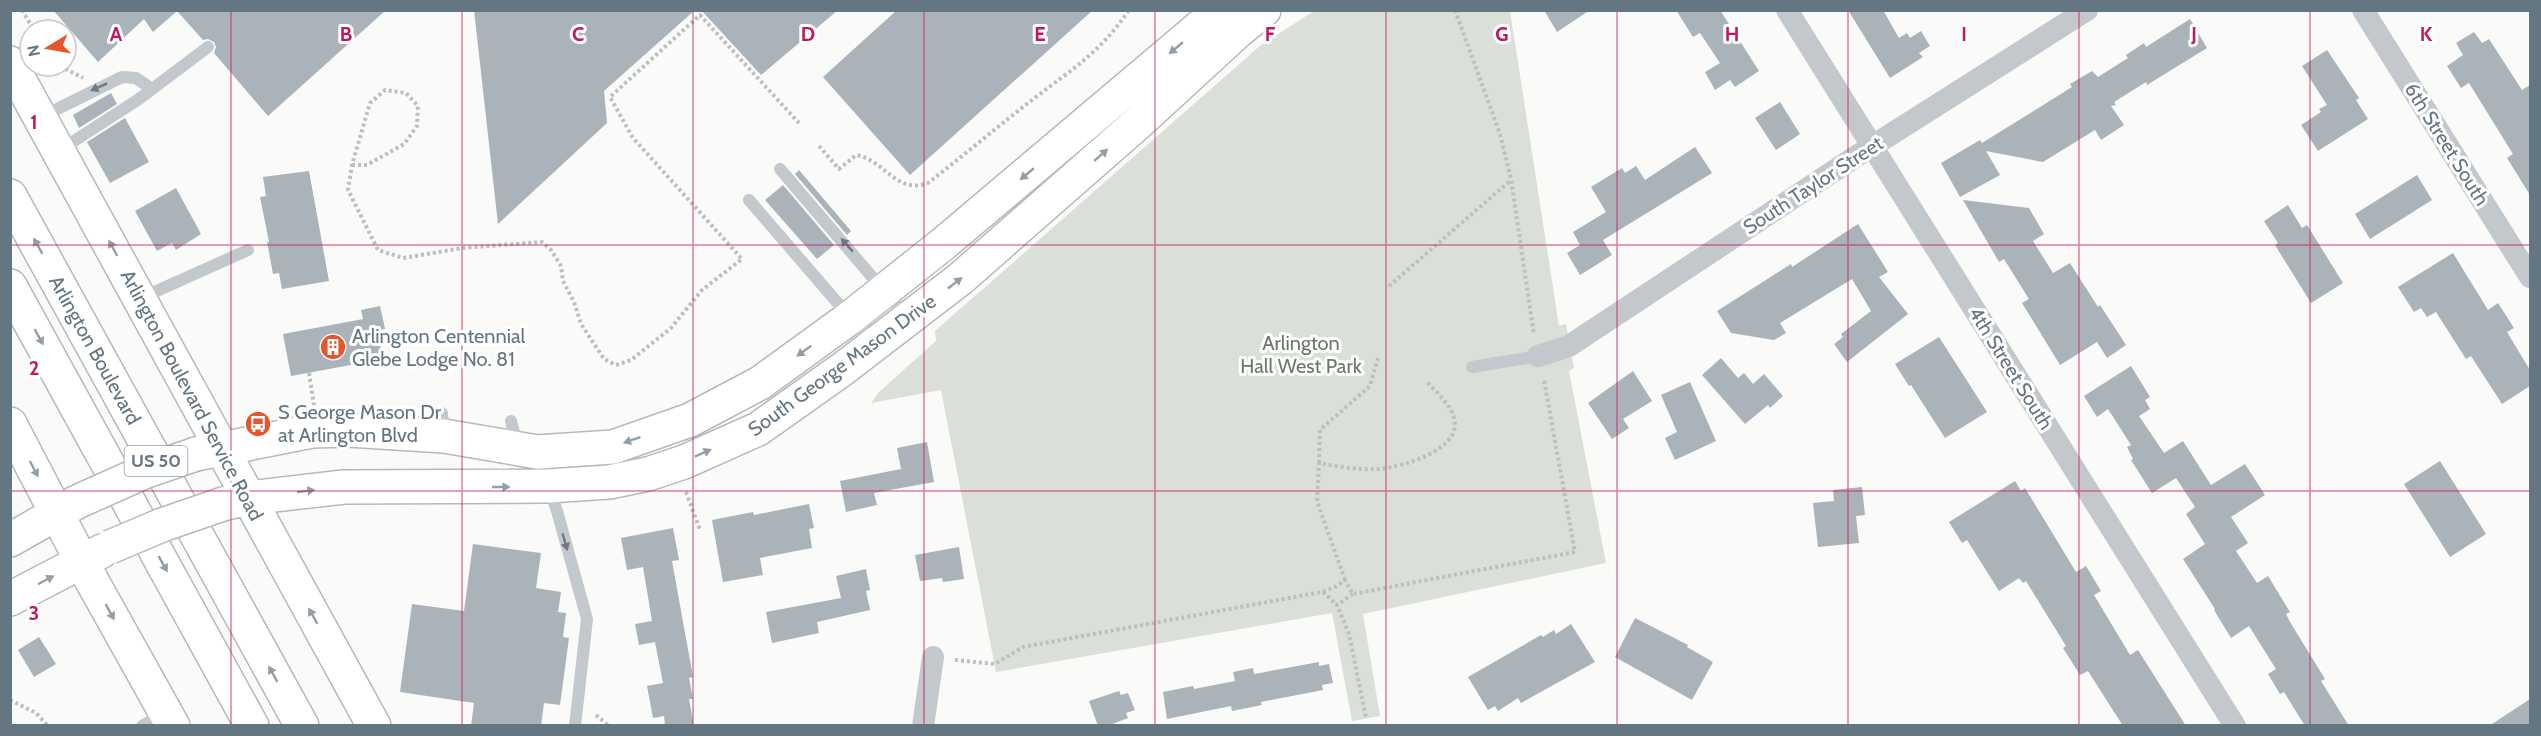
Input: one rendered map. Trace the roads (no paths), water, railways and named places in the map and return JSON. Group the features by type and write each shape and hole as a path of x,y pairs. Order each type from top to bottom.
{"main road":[{"name":"South George Mason Drive","path":"10,540 68,507 137,475 208,451 328,430 374,430 443,424 522,441 613,447 690,420 760,383 851,317 944,244 1220,10"},
{"name":"South George Mason Drive","path":"10,599 96,554 162,525 236,501 344,487 548,486 609,482 648,474 684,462 758,429 960,279 1264,10"},
{"name":"Arlington Boulevard Service Road","path":"10,63 140,298 208,451 236,501 374,726"},
{"name":"Arlington Boulevard","path":"10,196 302,726"},
{"name":"US 50","path":"10,286 252,726"},
{"path":"10,424 68,507 96,554 160,721"}],"street":[{"name":"4th Street South","path":"1787,10 2235,726"},
{"name":"South Taylor Street","path":"1537,347 1569,346 1873,146 2087,10"},
{"name":"6th Street South","path":"2363,10 2530,277"},
{"path":"923,726 933,657"}],"lane":[{"path":"60,150 152,89 208,47"},
{"path":"41,117 122,77 135,78 152,89"},
{"path":"780,169 908,319"},
{"path":"749,200 874,345"},
{"path":"140,298 248,250"},
{"path":"1472,367 1537,347"},
{"path":"522,441 548,486 587,619 575,726"}],"place":[{"name":"Arlington Centennial Glebe Lodge No. 81","path":"333,347"},
{"name":"S George Mason Dr at Arlington Blvd","path":"258,424"}],"park label":[{"name":"Arlington Hall West Park","path":"1301,354"}]}
